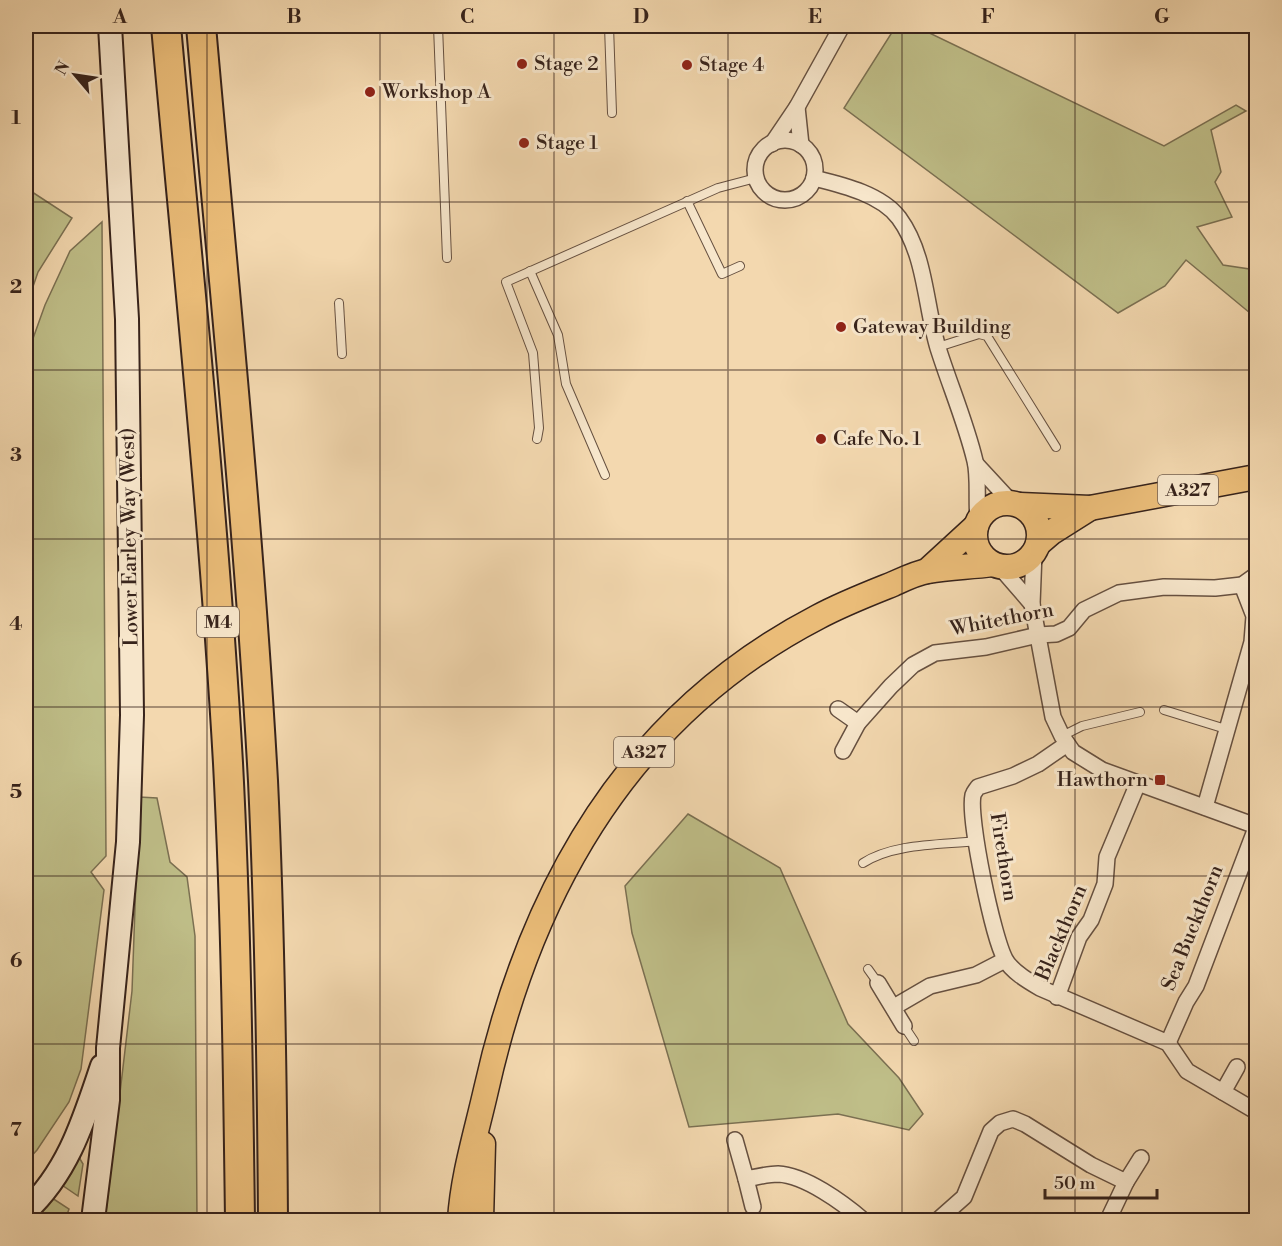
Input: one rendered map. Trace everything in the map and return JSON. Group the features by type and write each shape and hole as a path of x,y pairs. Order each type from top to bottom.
{"highway":[{"name":"M4","path":"166,26 209,499 228,761 237,999 240,1221"},
{"name":"M4","path":"201,26 243,494 262,780 272,1001 273,1221"}],"main road":[{"name":"Lower Earley Way (West)","path":"93,1221 108,1100 108,1047 128,842 132,715 127,319 110,26"},
{"name":"A327","path":"1016,504 1090,508 1257,477"},
{"path":"1016,504 1036,521 1036,549 1019,565 996,565 985,559 975,543 977,523 992,506 1016,504"},
{"name":"A327","path":"1036,549 1052,532 1090,508"},
{"name":"A327","path":"927,571 977,523"},
{"name":"A327","path":"460,1221 470,1146 507,1006 542,911 594,817 632,765 692,703 750,657 825,613 927,571 996,565"},
{"name":"Lower Earley Way (West)","path":"26,1210 56,1174 80,1134 108,1047"},
{"name":"A327","path":"481,1221 483,1099"}],"street":[{"path":"772,144 788,140 801,145 813,159 814,178 800,196 785,200 770,196 756,178 758,158 772,144 797,107 842,26"},
{"path":"797,107 801,145"},
{"path":"814,178 853,189 878,202 898,216 911,237 919,257 925,296 938,346 976,464 977,523"},
{"path":"976,464 1016,504"},
{"path":"1036,549 1032,604 1053,717 1064,740 1090,764 1257,827"},
{"path":"996,565 1032,604"},
{"name":"Whitethorn","path":"843,751 858,723 913,665 935,653 986,647 1038,635 1056,634 1070,628 1084,610 1119,594 1164,587 1215,588 1242,585 1257,575"},
{"path":"1205,807 1252,642 1254,616 1242,585"},
{"path":"838,709 858,723"},
{"name":"Firethorn","path":"1064,740 1038,764 1013,776 978,787 973,795 976,841 991,920 1005,960 1025,979 1058,997 1168,1043"},
{"name":"Blackthorn","path":"1058,997 1079,937 1091,920 1105,884 1107,857 1138,783"},
{"name":"Sea Buckthorn","path":"1168,1043 1186,1002 1201,976 1257,827"},
{"path":"894,1007 930,986 947,980 976,975 1005,960"},
{"path":"878,983 904,1026"},
{"path":"1168,1043 1187,1071 1252,1109"},
{"path":"1222,1092 1237,1067"},
{"path":"938,1221 964,1197 991,1131 1000,1123 1013,1119 1091,1165 1126,1182"},
{"path":"735,1140 753,1207"},
{"path":"1108,1221 1126,1182 1141,1158"},
{"path":"746,1179 777,1174 792,1176 846,1206 863,1221"}],"lane":[{"path":"438,26 447,258"},
{"path":"609,26 612,113"},
{"path":"537,439 539,428 533,353 506,282 718,188 756,178"},
{"path":"687,201 722,274 740,266"},
{"path":"530,271 558,335 566,384 604,475"},
{"path":"339,303 342,354"},
{"path":"938,346 979,334 987,336 1056,447"},
{"path":"1164,710 1228,730"},
{"path":"1064,740 1083,726 1140,712"},
{"path":"863,862 897,850 976,841"},
{"path":"868,969 878,983"},
{"path":"904,1026 914,1041"}],"shaded area":[{"path":"896,26 915,26 1164,146 1236,105 1246,111 1211,130 1221,172 1215,182 1232,217 1197,227 1223,265 1256,270 1256,318 1186,260 1165,286 1118,313 844,108"},
{"path":"26,188 72,218 38,272 26,307"},
{"path":"102,222 106,856 91,872 104,890 81,1069 69,1102 37,1150 26,1162 26,358 45,305 70,251"},
{"path":"139,797 157,798 170,862 187,877 195,936 197,1220 105,1220 132,991"},
{"path":"688,814 780,868 848,1024 899,1078 923,1114 909,1130 838,1114 689,1127 632,933 625,886"},
{"path":"89,1124 87,1140 81,1146 80,1159 83,1164 78,1196 59,1183"},
{"path":"49,1196 69,1209 65,1220 26,1220"}],"place":[{"name":"Stage 2","path":"522,64"},
{"name":"Stage 4","path":"687,65"},
{"name":"Workshop A","path":"370,92"},
{"name":"Stage 1","path":"524,143"},
{"name":"Gateway Building","path":"841,327"},
{"name":"Cafe No. 1","path":"821,439"},
{"name":"Hawthorn","path":"1160,780"}]}
